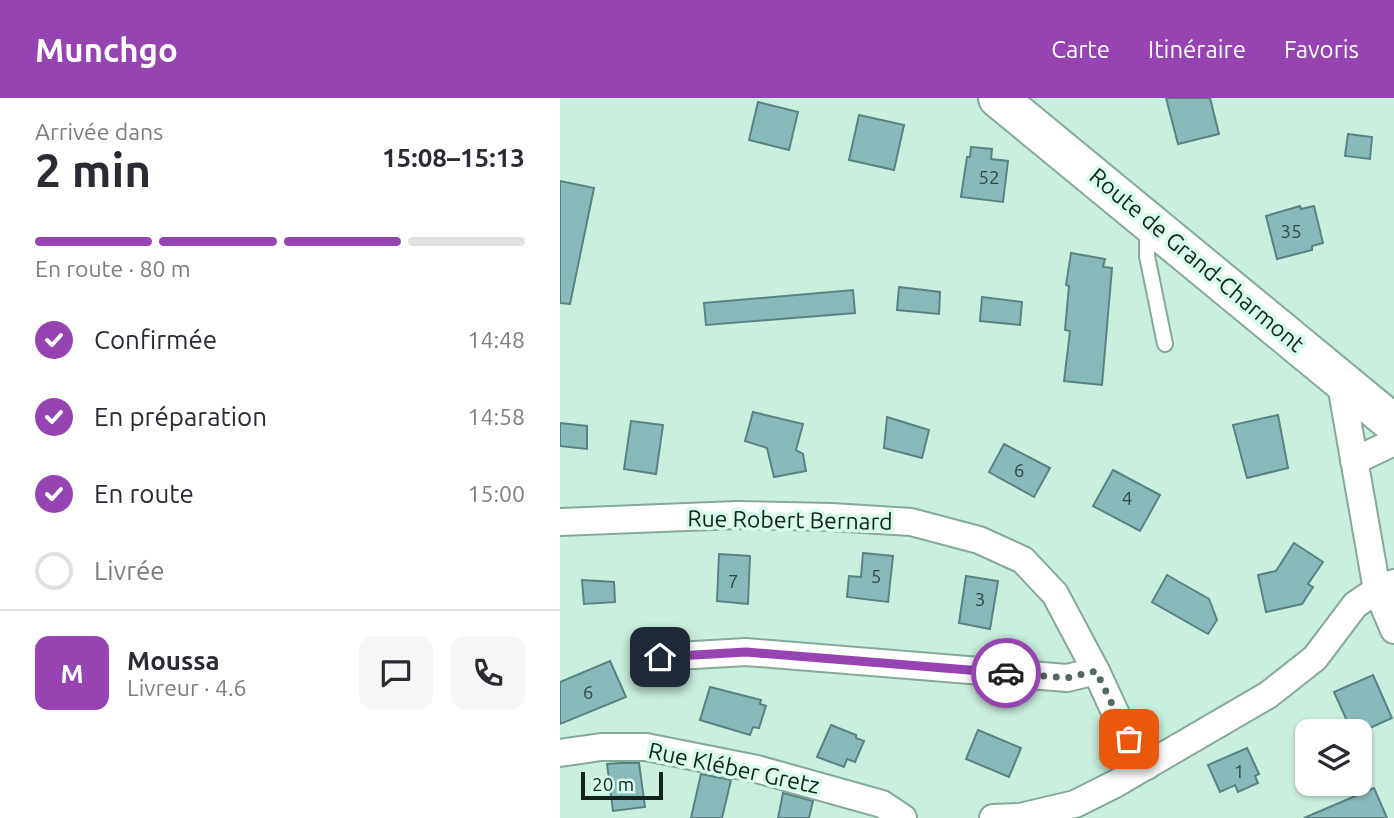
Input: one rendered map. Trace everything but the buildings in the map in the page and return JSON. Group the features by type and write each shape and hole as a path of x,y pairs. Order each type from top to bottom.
{"street":[{"name":"Route de Grand-Charmont","path":"998,98 1394,424"},
{"path":"1340,379 1354,461 1386,586 1394,630"},
{"path":"1354,461 1394,442"},
{"name":"Rue Robert Bernard","path":"560,523 737,515 831,517 911,522 979,540 1023,560 1055,594 1121,725 1147,766"},
{"path":"993,818 1076,811 1268,695 1315,658 1355,605 1386,586"},
{"path":"660,657 746,652 1067,678 1096,671"},
{"name":"Rue Kléber Gretz","path":"560,753 601,747 646,747 757,769 882,804 903,818"}],"lane":[{"path":"1147,219 1147,256 1165,344"}],"way so far":[{"path":"1006,673 1067,678 1096,671 1129,739"}],"route":[{"path":"660,657 746,652 1006,673"}]}
